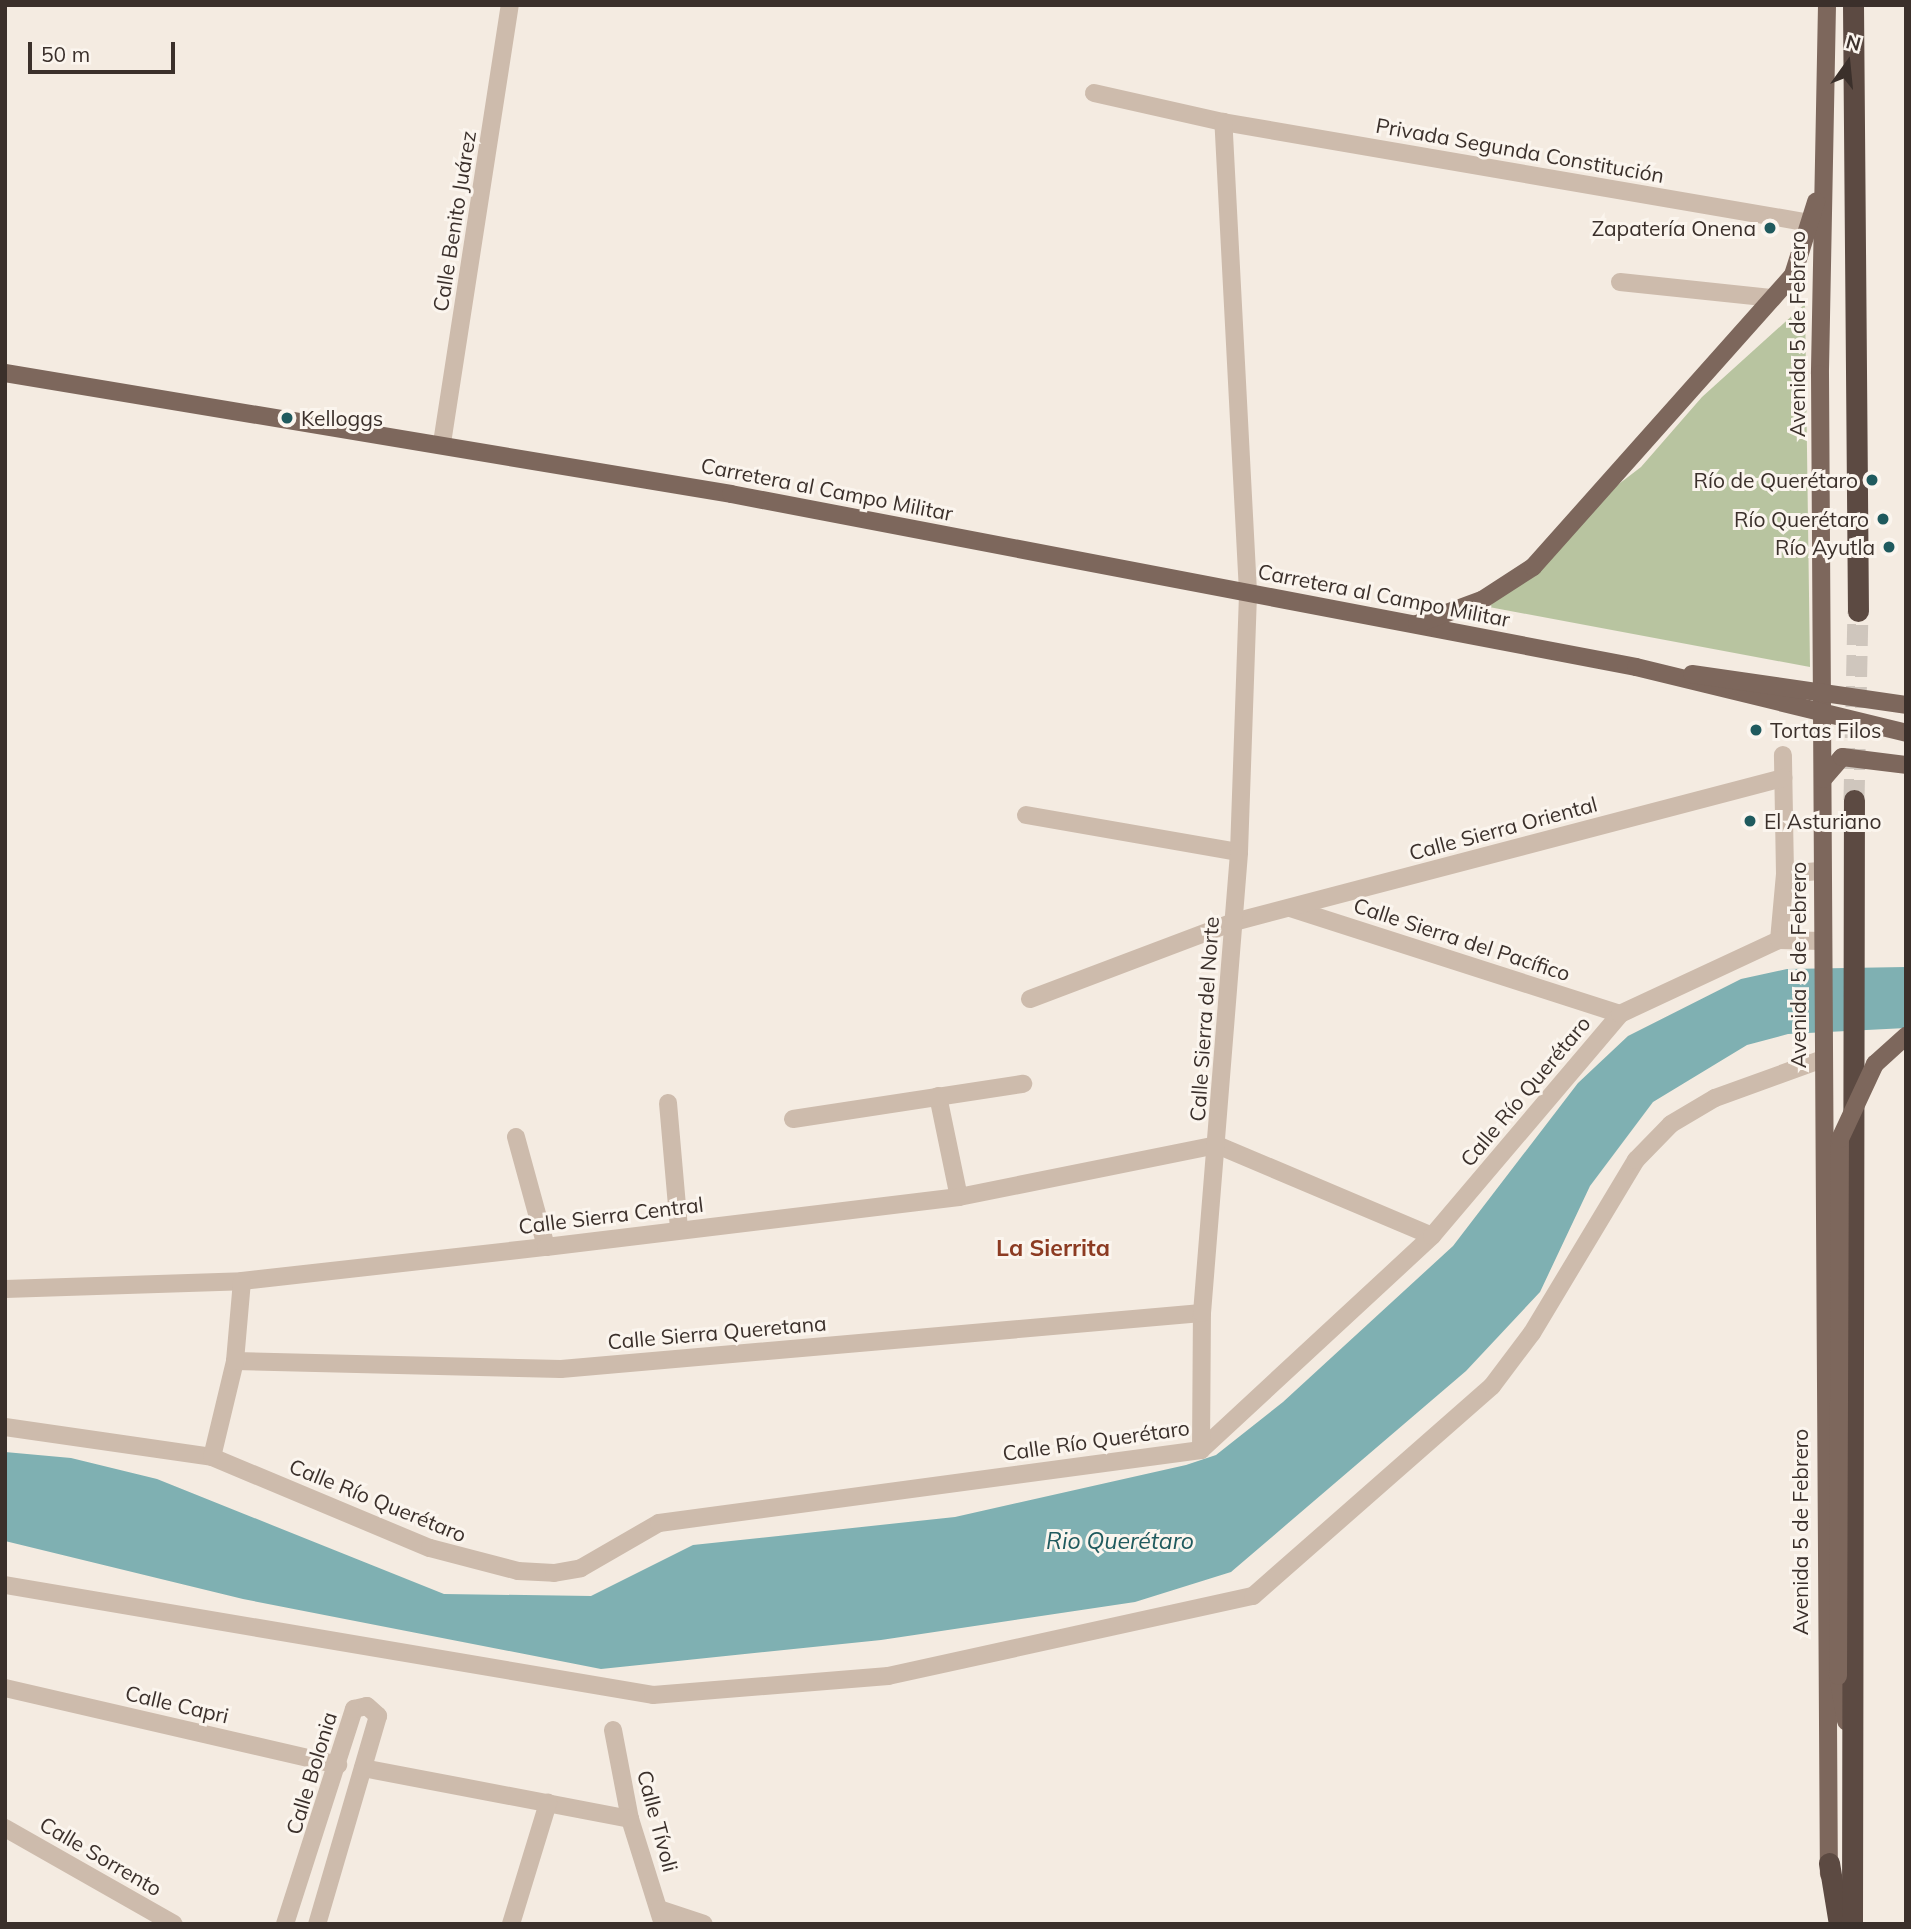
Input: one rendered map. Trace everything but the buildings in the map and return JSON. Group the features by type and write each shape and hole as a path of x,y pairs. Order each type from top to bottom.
{"highway":[{"path":"1853,5 1858,611"},
{"path":"1852,1924 1854,800"},
{"path":"1829,1863 1839,1924"}],"main road":[{"name":"Avenida 5 de Febrero","path":"1827,5 1822,182 1822,949 1829,1924"},
{"path":"1416,624 1482,600 1533,567 1793,275 1822,182"},
{"name":"Carretera al Campo Militar","path":"5,373 443,443 1416,624 1636,667 1822,716 1906,733"},
{"name":"Carretera al Campo Militar","path":"1636,667 1822,690 1906,705"},
{"path":"1823,779 1842,757 1906,765"},
{"path":"1851,1750 1838,1676 1840,1139 1875,1064 1906,1036"}],"street":[{"name":"Calle Benito Juárez","path":"443,443 510,5"},
{"name":"Privada Segunda Constitución","path":"1094,93 1223,122 1810,223"},
{"path":"1223,122 1248,593"},
{"path":"1620,282 1773,299"},
{"name":"Calle Sierra del Norte","path":"1201,1450 1202,1313 1239,852 1248,593"},
{"path":"1779,940 1785,874 1783,755"},
{"name":"Calle Sierra Oriental","path":"1030,999 1234,922 1783,778"},
{"path":"1026,815 1239,852"},
{"path":"1785,874 1822,871"},
{"name":"Calle Sierra del Pacífico","path":"1290,908 1620,1014"},
{"name":"Calle Río Querétaro","path":"5,1427 212,1457 429,1548 518,1571 554,1573 581,1568 659,1523 1201,1450 1432,1236 1620,1014 1779,940 1822,949"},
{"path":"5,1585 653,1695 888,1676 1253,1596 1492,1386 1532,1333 1636,1160 1671,1124 1715,1098 1823,1059"},
{"path":"793,1119 1023,1084"},
{"path":"938,1096 959,1197"},
{"path":"668,1104 679,1229"},
{"path":"516,1137 546,1247"},
{"path":"1217,1145 1432,1236"},
{"name":"Calle Sierra Central","path":"5,1289 242,1281 546,1247 959,1197 1217,1145"},
{"path":"212,1457 235,1361 242,1281"},
{"name":"Calle Sierra Queretana","path":"235,1361 561,1369 1202,1313"},
{"name":"Calle Capri","path":"5,1688 338,1765"},
{"name":"Calle Bolonia","path":"285,1924 308,1862 354,1709 368,1706 378,1716 335,1871 317,1924"},
{"name":"Calle Tívoli","path":"613,1730 630,1819 661,1917"},
{"path":"363,1768 630,1819"},
{"path":"511,1924 548,1803"},
{"name":"Calle Sorrento","path":"5,1828 174,1924"},
{"path":"308,1862 335,1871"},
{"path":"661,1917 704,1924"}],"green space":[{"path":"1805,304 1810,667 1489,607 1572,520 1641,467 1702,397"}],"water":[{"name":"Rio Querétaro","path":"1906,967 1906,1028 1788,1034 1747,1045 1653,1102 1590,1186 1540,1292 1466,1371 1231,1572 1135,1602 881,1640 601,1669 243,1599 5,1541 5,1452 71,1458 157,1479 444,1594 591,1596 693,1545 955,1517 1186,1465 1216,1455 1283,1402 1453,1246 1578,1083 1628,1036 1741,979 1787,969"}],"tunnel":[{"path":"1854,800 1858,611"}],"place":[{"name":"Zapatería Onena","path":"1770,228"},
{"name":"Kelloggs","path":"287,418"},
{"name":"Río de Querétaro","path":"1872,480"},
{"name":"Río Querétaro","path":"1883,519"},
{"name":"Río Ayutla","path":"1889,547"},
{"name":"Tortas Filos","path":"1756,730"},
{"name":"El Asturiano","path":"1750,821"}],"district":[{"name":"La Sierrita","path":"1053,1248"}]}
